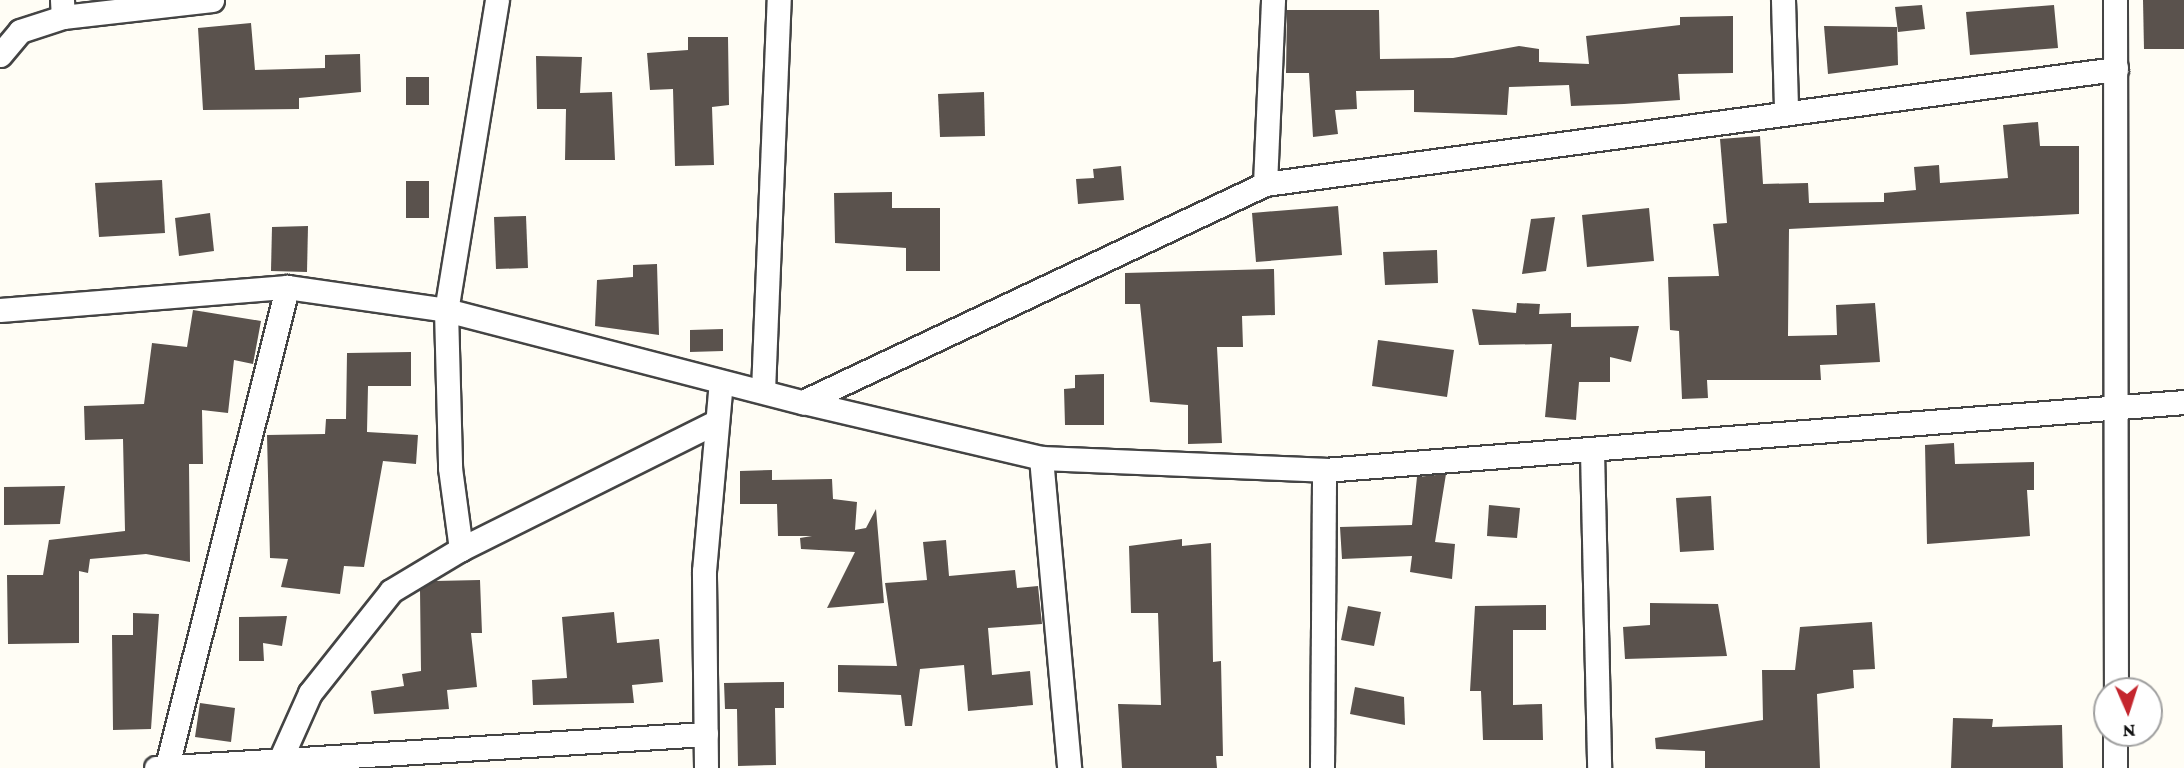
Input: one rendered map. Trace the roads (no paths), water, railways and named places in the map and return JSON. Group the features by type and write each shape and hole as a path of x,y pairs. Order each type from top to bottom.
{"street":[{"path":"0,55 20,31 62,9 212,0"},
{"path":"461,549 450,468 446,310 497,0"},
{"path":"763,391 779,0"},
{"path":"1265,184 1273,0"},
{"path":"1783,0 1786,109"},
{"path":"2115,0 2119,406 2116,677"},
{"path":"803,402 1265,184 1786,109 2116,69"},
{"path":"287,287 161,767 280,760 359,762 706,734"},
{"path":"0,310 287,287 446,310 720,382 1041,458 1324,470 1592,451 2184,402"},
{"path":"706,768 704,571 714,423 720,382"},
{"path":"280,760 310,693 391,591 461,549 714,423"},
{"path":"1592,451 1599,768"},
{"path":"1041,458 1069,768"},
{"path":"1322,768 1324,470"},
{"path":"2115,747 2115,768"}]}
